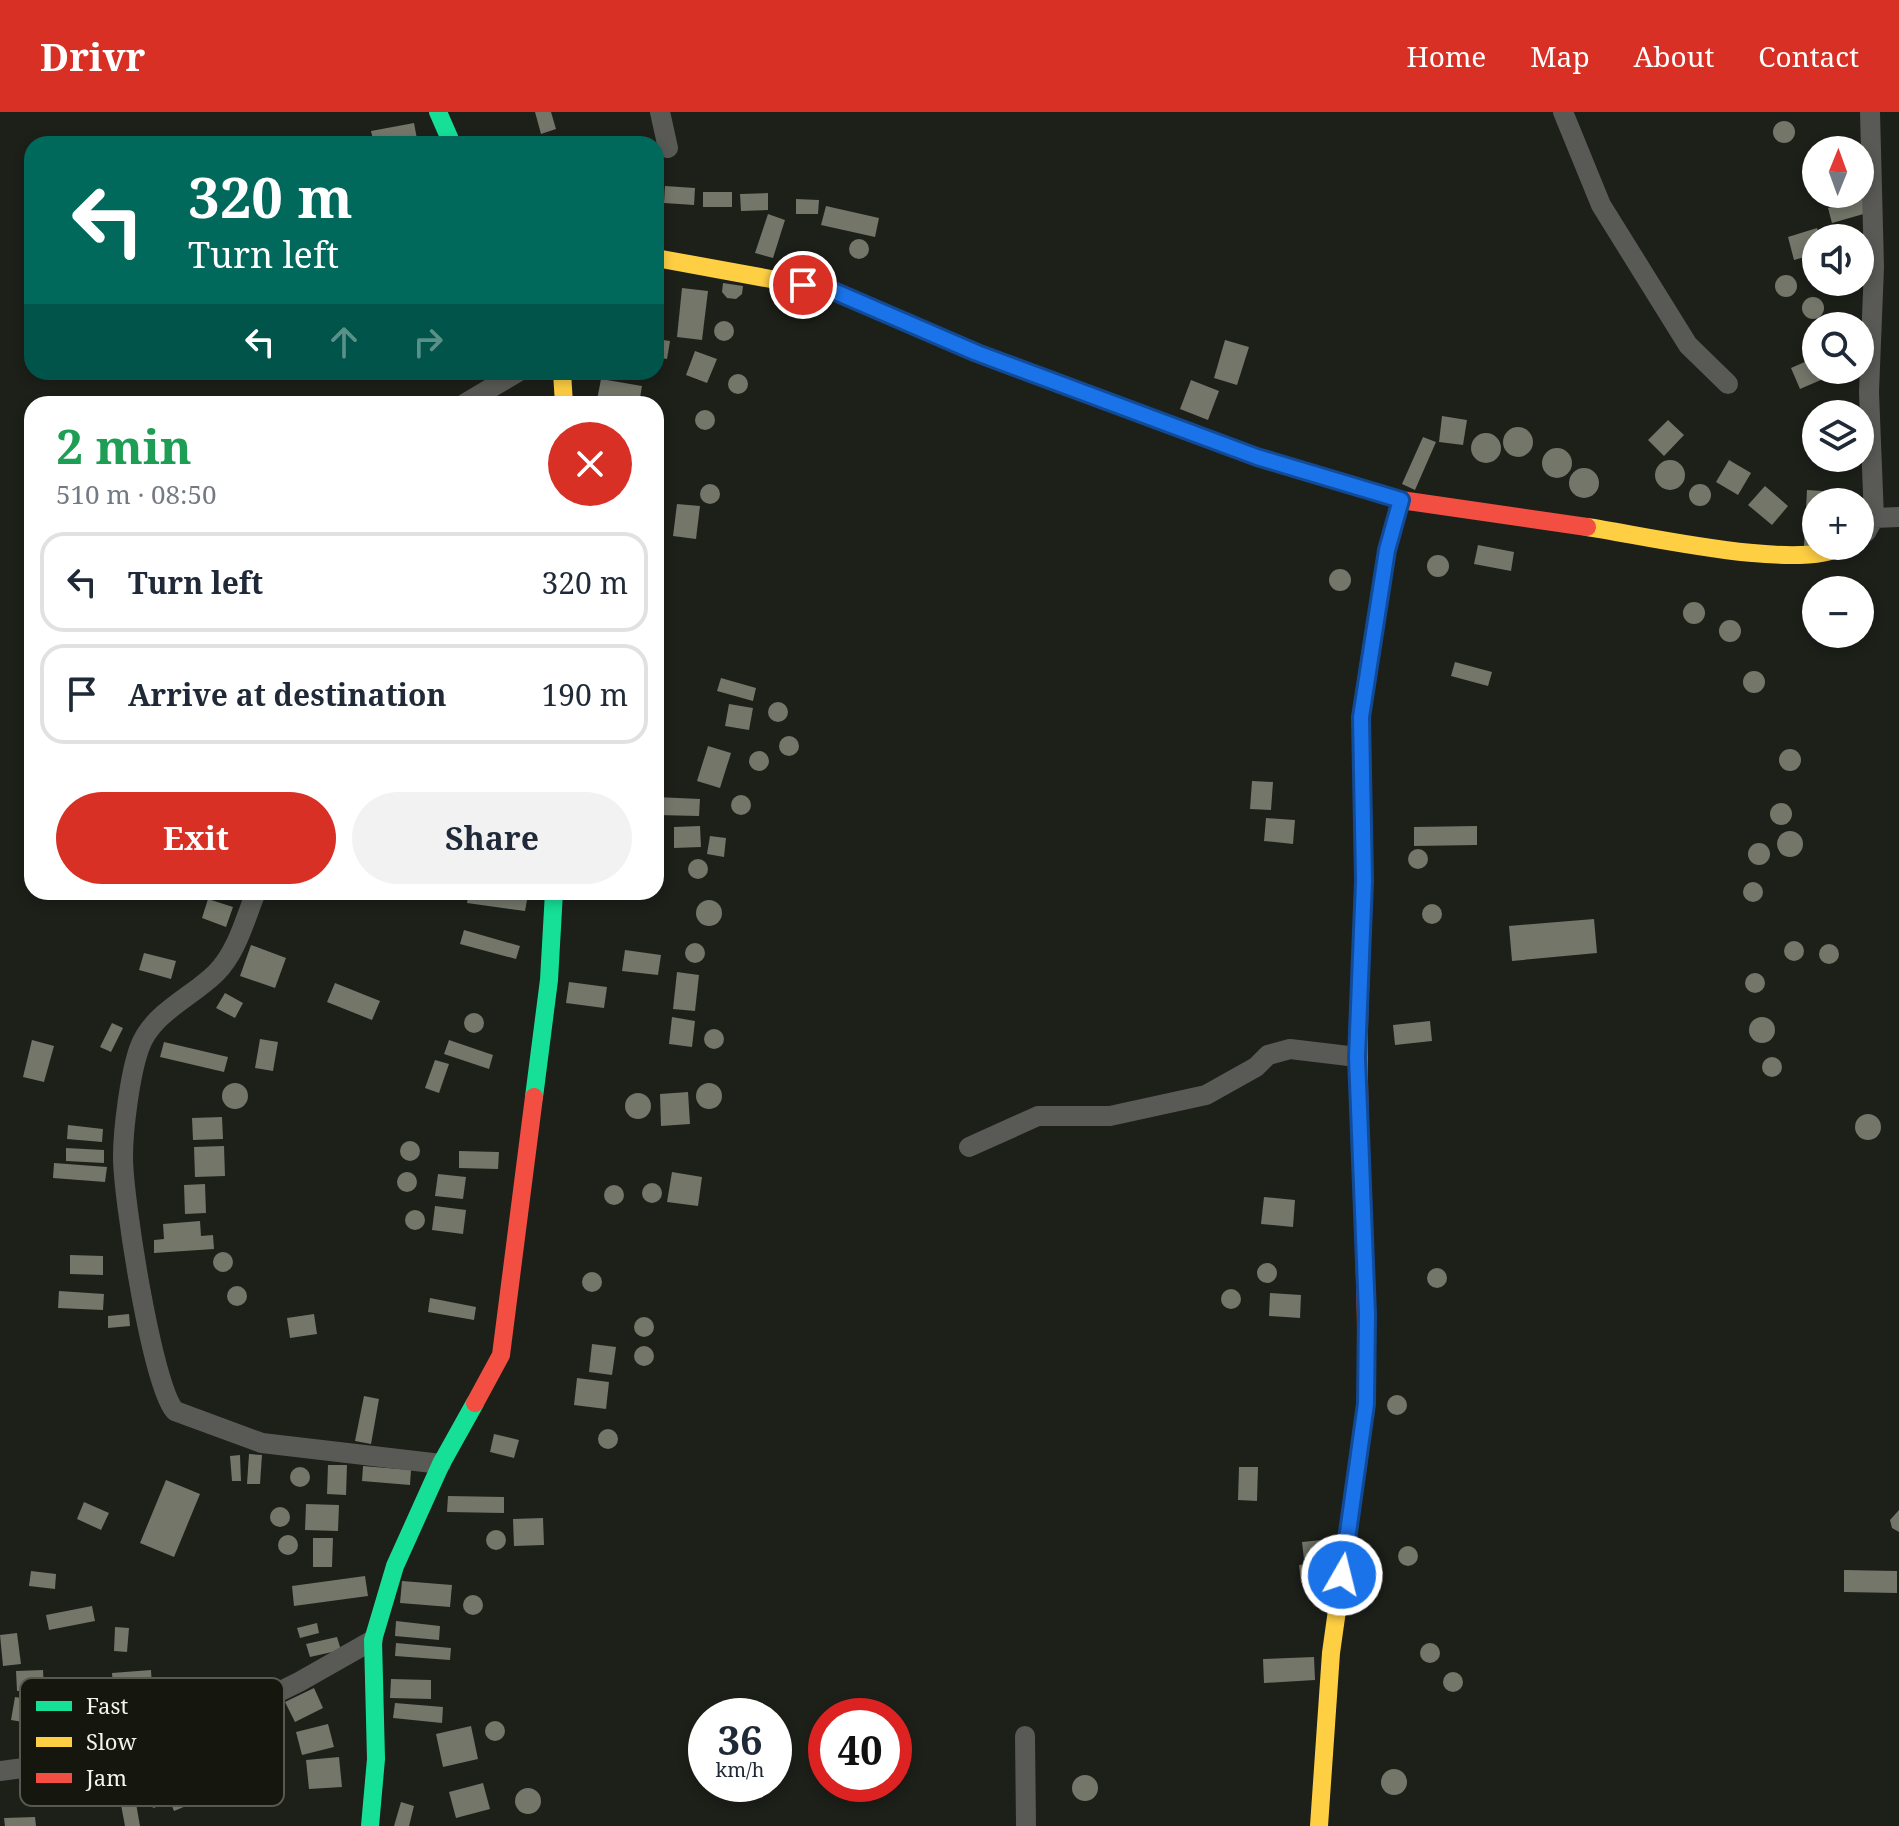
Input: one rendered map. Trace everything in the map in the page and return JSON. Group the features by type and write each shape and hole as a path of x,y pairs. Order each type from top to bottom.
{"street":[{"path":"438,112 448,136"},
{"path":"660,112 668,148"},
{"path":"1563,112 1601,205 1688,345 1728,384"},
{"path":"1870,112 1874,267 1869,392 1873,488"},
{"path":"664,259 831,290 977,353 1257,457 1401,500 1652,536 1734,551 1802,555"},
{"path":"478,396 504,380"},
{"path":"1319,1826 1331,1653 1366,1404 1367,1299 1357,1057 1364,881 1361,717 1387,550 1401,500"},
{"path":"1874,518 1899,517"},
{"path":"253,900 233,950 216,973 169,1008 139,1048 123,1159 137,1264 158,1376 167,1402 175,1411 262,1443 441,1464"},
{"path":"370,1826 376,1759 373,1640 395,1566 441,1464 501,1355 545,1010 553,900"},
{"path":"969,1147 1038,1116 1110,1116 1206,1095 1256,1067 1268,1055 1290,1049 1357,1057"},
{"path":"284,1689 373,1640"},
{"path":"1025,1736 1026,1826"},
{"path":"0,1771 20,1768"}],"building":[{"path":"535,112 551,112 556,129 541,134"},
{"path":"1784,121 1792,124 1795,132 1792,140 1784,143 1776,140 1773,132 1776,124"},
{"path":"414,123 416,136 372,136 371,131"},
{"path":"665,186 695,188 694,205 664,203"},
{"path":"703,192 732,192 732,207 703,207"},
{"path":"768,193 768,210 741,211 740,194"},
{"path":"796,199 819,200 818,214 796,214"},
{"path":"826,206 879,218 875,237 821,225"},
{"path":"1828,208 1866,208 1867,213 1832,223"},
{"path":"768,214 785,220 773,258 755,253"},
{"path":"1802,233 1802,258 1794,260 1788,237"},
{"path":"855,239 863,239 869,249 863,259 855,259 849,253 849,245"},
{"path":"1786,275 1794,278 1797,286 1794,294 1786,297 1778,294 1775,286 1778,278"},
{"path":"723,283 743,286 742,294 736,299 727,298 722,292"},
{"path":"682,288 708,291 702,340 677,337"},
{"path":"1809,298 1817,298 1823,304 1823,312 1803,312 1803,304"},
{"path":"720,321 728,321 734,331 728,341 720,341 714,335 714,327"},
{"path":"664,340 670,341 667,359 664,358"},
{"path":"1225,340 1249,347 1237,385 1214,378"},
{"path":"695,351 717,359 707,383 686,375"},
{"path":"1802,363 1802,384 1812,384 1800,389 1791,368"},
{"path":"734,374 742,374 748,384 742,394 734,394 728,388 728,380"},
{"path":"601,380 642,386 640,396 598,396"},
{"path":"1191,380 1219,391 1208,420 1180,409"},
{"path":"701,410 709,410 715,420 709,430 701,430 695,424 695,416"},
{"path":"1442,416 1467,420 1463,445 1439,442"},
{"path":"1668,420 1684,435 1664,456 1648,440"},
{"path":"1518,427 1529,431 1533,442 1529,453 1518,457 1507,453 1503,442 1507,431"},
{"path":"1486,433 1497,437 1501,448 1497,459 1486,463 1475,459 1471,448 1475,437"},
{"path":"1423,437 1436,442 1415,490 1402,484"},
{"path":"1557,448 1568,452 1572,463 1568,474 1557,478 1546,474 1542,463 1546,452"},
{"path":"1670,460 1681,464 1685,475 1681,486 1670,490 1659,486 1655,475 1659,464"},
{"path":"1729,460 1751,473 1738,495 1716,482"},
{"path":"1584,468 1595,472 1599,483 1595,494 1584,498 1573,494 1569,483 1573,472"},
{"path":"706,484 714,484 720,494 714,504 706,504 700,498 700,490"},
{"path":"1700,484 1708,487 1711,495 1708,503 1700,506 1692,503 1689,495 1692,487"},
{"path":"1765,486 1788,506 1772,525 1748,505"},
{"path":"677,504 700,506 696,539 673,536"},
{"path":"1478,545 1514,552 1511,571 1474,564"},
{"path":"1438,555 1446,558 1449,566 1446,574 1438,577 1430,574 1427,566 1430,558"},
{"path":"1340,569 1351,580 1340,591 1329,580"},
{"path":"1694,602 1702,605 1705,613 1702,621 1694,624 1686,621 1683,613 1686,605"},
{"path":"1730,620 1741,631 1730,642 1719,631"},
{"path":"1455,662 1492,672 1488,686 1451,676"},
{"path":"1754,671 1765,682 1754,693 1743,682"},
{"path":"721,678 756,688 753,701 717,691"},
{"path":"774,702 782,702 788,712 782,722 774,722 768,716 768,708"},
{"path":"729,704 753,708 749,730 725,726"},
{"path":"785,736 793,736 799,746 793,756 785,756 779,750 779,742"},
{"path":"708,746 731,753 720,788 697,781"},
{"path":"1790,749 1798,752 1801,760 1798,768 1790,771 1782,768 1779,760 1782,752"},
{"path":"755,751 763,751 769,761 763,771 755,771 749,765 749,757"},
{"path":"1252,781 1273,782 1271,810 1250,809"},
{"path":"737,795 745,795 751,805 745,815 737,815 731,809 731,801"},
{"path":"664,797 700,799 699,816 664,815"},
{"path":"1781,803 1789,806 1792,814 1789,822 1781,825 1773,822 1770,814 1773,806"},
{"path":"1266,818 1295,820 1293,844 1264,841"},
{"path":"700,826 701,847 674,848 674,827"},
{"path":"1477,826 1477,845 1414,846 1414,827"},
{"path":"1790,831 1800,834 1803,844 1800,854 1790,857 1780,854 1777,844 1780,834"},
{"path":"710,836 726,838 724,857 707,854"},
{"path":"1759,843 1767,846 1770,854 1767,862 1759,865 1751,862 1748,854 1751,846"},
{"path":"1414,849 1422,849 1428,859 1422,869 1414,869 1408,863 1408,855"},
{"path":"694,859 702,859 708,869 702,879 694,879 688,873 688,865"},
{"path":"1749,882 1757,882 1763,892 1757,902 1749,902 1743,896 1743,888"},
{"path":"208,900 233,907 226,927 202,918"},
{"path":"468,900 527,900 525,911 467,903"},
{"path":"709,900 718,904 722,913 718,922 709,926 700,922 696,913 700,904"},
{"path":"1428,904 1436,904 1442,914 1436,924 1428,924 1422,918 1422,910"},
{"path":"1594,919 1597,953 1512,961 1509,926"},
{"path":"464,930 520,946 516,959 460,944"},
{"path":"1790,941 1798,941 1804,951 1798,961 1790,961 1784,955 1784,947"},
{"path":"691,943 699,943 705,953 699,963 691,963 685,957 685,949"},
{"path":"1825,944 1833,944 1839,954 1833,964 1825,964 1819,958 1819,950"},
{"path":"251,945 286,958 275,988 240,976"},
{"path":"625,950 661,955 658,975 622,971"},
{"path":"144,953 176,961 171,979 139,970"},
{"path":"677,972 699,975 695,1011 673,1009"},
{"path":"1751,973 1759,973 1765,983 1759,993 1751,993 1745,987 1745,979"},
{"path":"569,982 607,987 604,1008 566,1003"},
{"path":"335,983 380,1001 372,1020 327,1002"},
{"path":"225,993 243,1003 235,1018 216,1008"},
{"path":"470,1013 478,1013 484,1023 478,1033 470,1033 464,1027 464,1019"},
{"path":"672,1017 695,1021 692,1047 669,1044"},
{"path":"1762,1017 1772,1020 1775,1030 1772,1040 1762,1043 1752,1040 1749,1030 1752,1020"},
{"path":"1430,1021 1432,1041 1395,1045 1393,1025"},
{"path":"112,1023 123,1028 111,1052 100,1047"},
{"path":"710,1029 718,1029 724,1039 718,1049 710,1049 704,1043 704,1035"},
{"path":"260,1039 278,1042 273,1071 255,1068"},
{"path":"32,1040 54,1046 44,1082 23,1077"},
{"path":"449,1040 493,1055 489,1069 444,1054"},
{"path":"164,1042 228,1057 224,1072 160,1057"},
{"path":"1768,1057 1776,1057 1782,1067 1776,1077 1768,1077 1762,1071 1762,1063"},
{"path":"435,1060 449,1064 439,1093 425,1088"},
{"path":"235,1083 245,1086 248,1096 245,1106 235,1109 225,1106 222,1096 225,1086"},
{"path":"709,1083 719,1086 722,1096 719,1106 709,1109 699,1106 696,1096 699,1086"},
{"path":"688,1092 690,1124 661,1126 660,1094"},
{"path":"638,1093 648,1096 651,1106 648,1116 638,1119 628,1116 625,1106 628,1096"},
{"path":"1868,1114 1878,1117 1881,1127 1878,1137 1868,1140 1858,1137 1855,1127 1858,1117"},
{"path":"222,1117 223,1139 193,1140 192,1118"},
{"path":"68,1125 103,1129 102,1142 67,1139"},
{"path":"406,1141 414,1141 420,1151 414,1161 406,1161 400,1155 400,1147"},
{"path":"224,1146 225,1176 195,1177 194,1147"},
{"path":"66,1148 104,1150 104,1163 66,1161"},
{"path":"459,1151 499,1152 498,1169 459,1168"},
{"path":"54,1163 107,1167 105,1182 53,1178"},
{"path":"403,1172 411,1172 417,1182 411,1192 403,1192 397,1186 397,1178"},
{"path":"672,1172 702,1177 698,1206 667,1202"},
{"path":"438,1174 466,1177 463,1199 435,1196"},
{"path":"648,1183 656,1183 662,1193 656,1203 648,1203 642,1197 642,1189"},
{"path":"205,1184 206,1213 185,1214 184,1185"},
{"path":"610,1185 618,1185 624,1195 618,1205 610,1205 604,1199 604,1191"},
{"path":"1264,1197 1295,1200 1293,1227 1261,1224"},
{"path":"435,1206 466,1210 463,1234 432,1230"},
{"path":"411,1210 419,1210 425,1220 419,1230 411,1230 405,1224 405,1216"},
{"path":"200,1221 201,1236 213,1235 214,1249 154,1253 154,1240 164,1239 163,1224"},
{"path":"219,1252 227,1252 233,1262 227,1272 219,1272 213,1266 213,1258"},
{"path":"70,1255 103,1256 103,1275 70,1274"},
{"path":"1263,1263 1271,1263 1277,1273 1271,1283 1263,1283 1257,1277 1257,1269"},
{"path":"1433,1268 1441,1268 1447,1278 1441,1288 1433,1288 1427,1282 1427,1274"},
{"path":"588,1272 596,1272 602,1282 596,1292 588,1292 582,1286 582,1278"},
{"path":"233,1286 241,1286 247,1296 241,1306 233,1306 227,1300 227,1292"},
{"path":"1227,1289 1235,1289 1241,1299 1235,1309 1227,1309 1221,1303 1221,1295"},
{"path":"59,1291 104,1294 103,1310 58,1308"},
{"path":"1270,1293 1301,1295 1300,1318 1269,1316"},
{"path":"430,1298 476,1307 474,1320 428,1312"},
{"path":"129,1314 130,1326 108,1328 108,1316"},
{"path":"314,1314 317,1334 290,1338 287,1318"},
{"path":"640,1317 648,1317 654,1327 648,1337 640,1337 634,1331 634,1323"},
{"path":"592,1344 616,1347 612,1375 589,1372"},
{"path":"640,1346 648,1346 654,1356 648,1366 640,1366 634,1360 634,1352"},
{"path":"577,1378 609,1382 606,1409 574,1405"},
{"path":"1393,1395 1401,1395 1407,1405 1401,1415 1393,1415 1387,1409 1387,1401"},
{"path":"364,1396 379,1399 371,1444 355,1441"},
{"path":"604,1429 612,1429 618,1439 612,1449 604,1449 598,1443 598,1435"},
{"path":"494,1434 519,1440 514,1458 490,1452"},
{"path":"249,1454 262,1455 260,1484 247,1484"},
{"path":"240,1455 241,1481 232,1481 230,1456"},
{"path":"328,1465 347,1465 346,1495 327,1494"},
{"path":"363,1466 411,1470 410,1485 362,1481"},
{"path":"296,1467 304,1467 310,1477 304,1487 296,1487 290,1481 290,1473"},
{"path":"1239,1467 1258,1467 1257,1501 1238,1500"},
{"path":"166,1480 200,1494 174,1557 140,1543"},
{"path":"448,1496 504,1497 504,1513 447,1512"},
{"path":"84,1502 109,1513 101,1530 77,1519"},
{"path":"306,1504 339,1505 338,1531 305,1530"},
{"path":"276,1507 284,1507 290,1517 284,1527 276,1527 270,1521 270,1513"},
{"path":"1899,1510 1899,1532 1892,1528 1890,1520"},
{"path":"543,1518 544,1545 514,1546 513,1519"},
{"path":"492,1530 500,1530 506,1540 500,1550 492,1550 486,1544 486,1536"},
{"path":"284,1535 292,1535 298,1545 292,1555 284,1555 278,1549 278,1541"},
{"path":"313,1538 333,1538 332,1567 313,1567"},
{"path":"1322,1540 1324,1556 1304,1559 1302,1542"},
{"path":"1404,1546 1412,1546 1418,1556 1412,1566 1404,1566 1398,1560 1398,1552"},
{"path":"1321,1562 1323,1581 1301,1583 1299,1565"},
{"path":"1844,1570 1897,1571 1897,1593 1844,1592"},
{"path":"31,1571 56,1574 55,1589 29,1586"},
{"path":"365,1576 368,1596 294,1606 292,1586"},
{"path":"402,1581 452,1585 450,1607 400,1603"},
{"path":"469,1595 477,1595 483,1605 477,1615 469,1615 463,1609 463,1601"},
{"path":"92,1606 95,1621 49,1630 46,1615"},
{"path":"396,1621 440,1626 439,1640 395,1636"},
{"path":"317,1623 319,1633 300,1638 297,1628"},
{"path":"115,1627 129,1628 127,1652 114,1651"},
{"path":"17,1633 21,1664 3,1666 0,1635"},
{"path":"337,1637 341,1650 310,1657 306,1644"},
{"path":"396,1643 451,1648 450,1660 395,1656"},
{"path":"1426,1643 1434,1643 1440,1653 1434,1663 1426,1663 1420,1657 1420,1649"},
{"path":"1314,1657 1315,1680 1264,1683 1263,1659"},
{"path":"43,1670 43,1678 20,1678 20,1691 17,1691 16,1671"},
{"path":"151,1670 152,1678 112,1678 112,1673"},
{"path":"1449,1672 1457,1672 1463,1682 1457,1692 1449,1692 1443,1686 1443,1678"},
{"path":"391,1679 431,1680 431,1699 390,1698"},
{"path":"314,1688 323,1708 295,1722 285,1702"},
{"path":"15,1697 20,1698 20,1722 11,1720"},
{"path":"395,1703 443,1707 442,1723 393,1718"},
{"path":"491,1721 499,1721 505,1731 499,1741 491,1741 485,1735 485,1727"},
{"path":"328,1724 334,1747 302,1755 296,1732"},
{"path":"471,1726 478,1759 443,1767 436,1734"},
{"path":"339,1757 342,1787 309,1789 306,1760"},
{"path":"1394,1769 1404,1772 1407,1782 1404,1792 1394,1795 1384,1792 1381,1782 1384,1772"},
{"path":"1085,1775 1094,1779 1098,1788 1094,1797 1085,1801 1076,1797 1072,1788 1076,1779"},
{"path":"483,1783 490,1809 456,1818 449,1792"},
{"path":"528,1788 538,1791 541,1801 538,1811 528,1814 518,1811 515,1801 518,1791"},
{"path":"401,1802 414,1806 409,1826 394,1826"},
{"path":"121,1806 136,1806 140,1826 125,1826"},
{"path":"35,1817 36,1826 5,1826 4,1818"}],"traffic: fast":[{"path":"438,112 448,136"},
{"path":"1367,676 1387,550 1401,500"},
{"path":"534,1097 549,980 554,900"},
{"path":"370,1826 376,1759 373,1640 395,1566 441,1464 475,1403"}],"traffic: slow":[{"path":"664,259 831,290 977,353 1052,381"},
{"path":"562,380 564,396"},
{"path":"1587,527 1758,554 1802,554"},
{"path":"1360,989 1364,881 1361,717 1367,676"},
{"path":"1319,1826 1331,1653 1366,1404 1366,1378"}],"traffic: jam":[{"path":"1052,381 1257,457 1401,500 1587,527"},
{"path":"1360,989 1359,1086 1366,1378"},
{"path":"475,1403 501,1355 534,1097"}],"route":[{"path":"803,285 831,290 977,353 1257,457 1401,500 1387,550 1361,717 1364,881 1357,1057 1367,1314 1366,1404 1342,1575"}]}
